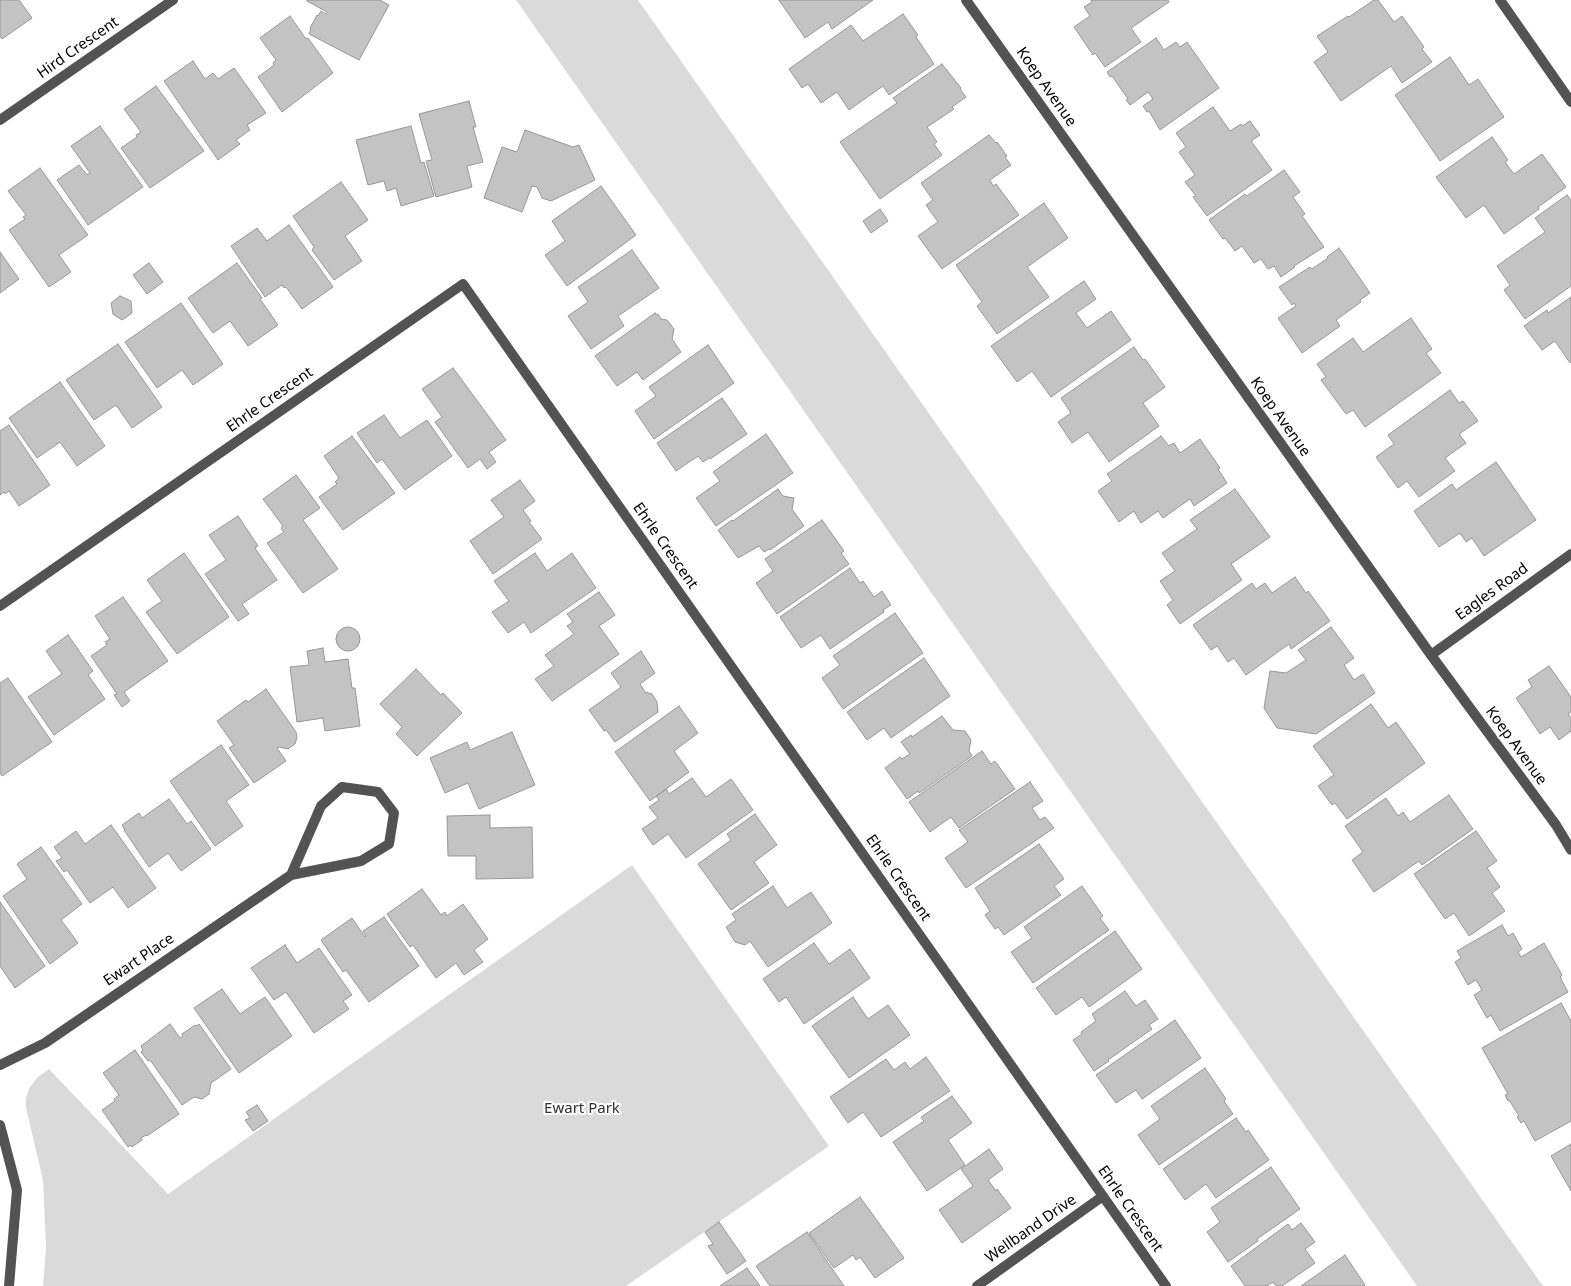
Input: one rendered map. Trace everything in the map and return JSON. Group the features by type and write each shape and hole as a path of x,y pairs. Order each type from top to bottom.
{"street":[{"name":"Hird Crescent","path":"0,120 174,0"},
{"name":"Koep Avenue","path":"966,0 1432,655 1556,825 1571,850"},
{"path":"1500,0 1571,102"},
{"name":"Ehrle Crescent","path":"0,606 463,284 1166,1286"},
{"name":"Eagles Road","path":"1432,655 1571,554"},
{"name":"Ewart Place","path":"0,1065 45,1042 291,874 361,860 389,844 394,813 378,792 342,788 321,806 291,874"},
{"path":"0,1125 17,1190 9,1286"},
{"name":"Wellband Drive","path":"977,1286 1103,1196"}],"green space":[{"path":"516,0 638,0 1543,1286 1417,1286"},
{"name":"Ewart Park","path":"632,865 829,1146 626,1286 43,1286 46,1248 43,1180 26,1108 26,1099 29,1088 38,1077 49,1069 168,1194"}],"building":[{"path":"0,0 19,0 32,18 2,39 0,36"},
{"path":"307,0 380,0 389,5 359,60 309,34 317,15 321,11 326,14 327,12"},
{"path":"779,0 873,0 832,29 828,22 805,38"},
{"path":"1091,0 1168,0 1169,2 1131,28 1141,42 1105,67 1095,53 1093,55 1074,27 1090,16 1084,7 1092,2"},
{"path":"1374,0 1378,0 1394,22 1402,16 1432,62 1402,83 1391,66 1341,101 1314,62 1328,52 1317,36"},
{"path":"903,14 918,35 916,37 934,64 889,95 883,86 849,110 837,92 821,103 808,84 802,88 789,69 851,25 863,41"},
{"path":"290,16 333,73 282,112 258,77 274,65 273,63 276,60 260,38"},
{"path":"1156,38 1164,50 1176,42 1180,47 1187,42 1219,88 1160,130 1149,111 1147,112 1143,106 1153,99 1148,92 1130,105 1112,76 1110,77 1107,72"},
{"path":"1450,57 1469,85 1478,79 1504,117 1440,161 1395,95"},
{"path":"193,61 205,79 213,73 218,79 234,68 266,113 247,125 250,130 236,140 240,144 218,160 164,81"},
{"path":"942,64 966,97 952,107 954,109 927,127 937,142 934,144 942,155 880,199 840,142 897,103 893,98"},
{"path":"156,86 204,151 150,188 121,148 141,132 124,109"},
{"path":"469,101 476,127 473,127 483,162 467,166 472,187 436,197 426,161 432,160 419,114"},
{"path":"1213,107 1230,131 1250,121 1260,135 1251,141 1272,170 1207,216 1193,197 1196,196 1185,182 1195,175 1179,152 1186,147 1176,133"},
{"path":"100,126 143,187 88,225 57,180 79,165 87,175 90,173 71,146"},
{"path":"411,126 421,163 424,162 434,196 401,206 396,188 387,191 384,181 368,185 356,140"},
{"path":"525,130 573,147 579,145 595,180 551,201 542,198 537,187 532,186 522,212 484,198 502,147 517,152"},
{"path":"989,135 997,142 1011,165 990,180 993,186 996,184 1019,215 942,269 918,236 938,222 926,205 933,200 921,183"},
{"path":"1492,137 1508,160 1505,162 1514,174 1542,154 1566,187 1504,234 1484,205 1466,218 1436,177"},
{"path":"40,168 88,235 59,255 71,272 49,287 9,230 25,219 23,217 26,215 8,191"},
{"path":"1284,170 1300,192 1293,197 1305,214 1302,216 1324,247 1294,266 1281,277 1274,266 1268,269 1261,259 1254,263 1242,246 1235,251 1209,220 1245,194 1247,196"},
{"path":"341,182 368,220 345,236 362,261 334,280 312,250 314,247 293,216"},
{"path":"601,186 636,235 567,286 545,255 565,241 552,221"},
{"path":"1567,195 1571,200 1571,286 1525,319 1504,290 1510,285 1497,266 1545,232 1535,218"},
{"path":"1044,203 1068,238 1027,267 1049,297 997,334 977,306 982,302 956,265"},
{"path":"880,209 888,221 871,233 863,221"},
{"path":"289,225 333,287 302,309 286,287 284,288 282,285 265,297 231,246 257,228 267,241"},
{"path":"1339,248 1370,293 1336,320 1340,326 1302,353 1278,318 1296,306 1294,303 1292,305 1279,287 1310,267 1312,269"},
{"path":"632,250 659,288 618,316 624,326 591,349 568,316 588,302 578,287"},
{"path":"0,252 19,279 0,293"},
{"path":"149,263 163,282 147,294 133,275"},
{"path":"237,263 262,298 260,299 278,325 248,346 230,321 213,333 188,298"},
{"path":"1084,281 1096,299 1076,313 1087,328 1111,311 1131,340 1051,397 1032,371 1017,382 991,346"},
{"path":"120,296 131,301 132,313 122,320 113,314 111,303"},
{"path":"1571,297 1570,363 1555,341 1542,350 1524,326 1547,310 1548,313"},
{"path":"181,303 223,364 193,385 182,370 157,388 125,342"},
{"path":"655,313 661,319 667,320 674,329 672,339 681,352 643,380 637,372 617,386 595,356"},
{"path":"1411,318 1432,349 1426,353 1441,373 1365,427 1353,410 1346,414 1321,380 1326,377 1317,364 1353,338 1363,352"},
{"path":"118,344 162,407 132,428 116,405 94,420 66,380"},
{"path":"708,345 734,383 654,439 635,411 656,396 649,387"},
{"path":"1134,347 1165,387 1143,403 1159,426 1109,462 1088,432 1072,443 1058,422 1071,413 1061,398"},
{"path":"453,368 506,440 489,452 496,462 487,469 480,459 468,468 435,422 442,417 422,389"},
{"path":"60,382 105,446 77,466 60,442 37,458 9,418"},
{"path":"1450,390 1459,403 1463,401 1478,421 1459,434 1466,443 1445,458 1455,471 1419,497 1407,481 1398,488 1376,457 1394,444 1388,435"},
{"path":"722,398 747,434 710,459 703,462 698,456 676,471 657,443"},
{"path":"384,415 400,438 427,420 452,456 405,490 382,459 377,463 357,433"},
{"path":"9,425 50,485 19,506 9,491 0,495 0,431"},
{"path":"766,434 793,473 716,526 696,498 720,481 713,472"},
{"path":"352,436 395,493 343,530 319,497 337,484 335,482 339,478 324,456"},
{"path":"1161,436 1169,446 1174,443 1180,453 1200,439 1220,468 1218,469 1227,483 1194,506 1190,499 1163,518 1158,511 1141,523 1134,511 1119,522 1098,491 1112,481 1107,474"},
{"path":"1496,462 1536,520 1484,556 1472,538 1466,542 1460,533 1439,547 1414,511 1452,484 1456,490"},
{"path":"296,475 320,508 303,520 338,569 303,593 267,543 284,532 281,528 283,526 263,499"},
{"path":"520,480 535,501 523,510 531,521 529,522 542,539 493,574 470,541 504,517 491,500"},
{"path":"778,489 783,496 794,498 792,509 804,526 770,550 764,552 759,546 738,558 718,530"},
{"path":"1235,489 1270,537 1231,564 1242,580 1180,624 1167,605 1173,600 1160,581 1175,571 1162,553 1197,529 1190,520"},
{"path":"238,516 258,546 255,548 277,580 242,604 249,614 238,621 205,574 226,560 209,535"},
{"path":"822,520 844,551 841,553 849,564 777,614 756,583 773,571 765,559"},
{"path":"184,553 229,617 177,654 146,612 162,601 147,580"},
{"path":"535,553 547,571 572,553 596,588 531,633 524,622 508,633 492,612 509,601 494,581"},
{"path":"850,568 860,583 863,581 874,597 882,591 891,605 883,610 884,612 830,649 821,635 801,648 780,617"},
{"path":"1295,577 1330,621 1291,649 1289,644 1246,675 1234,658 1228,662 1217,646 1211,650 1193,625 1252,583 1256,589 1265,583 1272,593"},
{"path":"599,592 615,615 599,626 619,654 552,701 535,679 554,666 545,655 574,634 567,626 573,622 567,614"},
{"path":"123,597 168,661 124,692 130,701 122,707 114,695 117,694 91,656 107,645 105,642 110,639 95,616"},
{"path":"895,613 923,653 843,709 822,678 840,665 833,656"},
{"path":"348,627 357,630 360,639 357,648 348,651 339,648 336,639 339,630"},
{"path":"1331,627 1354,658 1344,665 1354,680 1363,674 1375,693 1316,734 1277,728 1264,708 1270,671 1286,673 1306,660 1298,650"},
{"path":"68,635 93,671 88,675 105,699 54,735 28,697 62,674 46,651"},
{"path":"323,648 325,662 348,659 352,688 355,688 360,726 325,731 323,718 297,722 290,667 309,665 307,651"},
{"path":"641,651 655,673 640,684 645,692 652,694 657,702 658,712 615,742 606,730 604,731 589,710 621,687 611,673"},
{"path":"924,658 950,696 891,738 884,728 867,740 847,712"},
{"path":"1549,666 1571,697 1571,712 1568,714 1571,718 1571,731 1559,740 1550,727 1540,734 1516,698 1532,687 1528,680"},
{"path":"416,669 441,695 443,693 462,713 417,756 396,734 402,727 380,704"},
{"path":"8,678 52,742 2,776 0,773 0,683"},
{"path":"266,689 296,732 297,737 295,744 288,749 277,748 286,761 254,783 229,748 234,745 217,721 246,700 248,702"},
{"path":"1371,704 1388,728 1396,722 1425,763 1347,819 1335,803 1332,805 1318,786 1334,775 1313,746"},
{"path":"679,706 698,733 674,751 689,772 650,801 615,752"},
{"path":"942,716 953,730 965,731 971,740 969,751 972,756 919,793 918,791 907,799 885,768 900,757 902,759 910,754 901,742 911,735 912,737"},
{"path":"512,732 535,785 479,809 468,783 445,793 430,758 467,742 470,750"},
{"path":"221,745 249,785 226,801 243,826 215,846 170,781"},
{"path":"982,751 991,764 995,761 1015,789 959,828 951,817 930,832 909,802"},
{"path":"692,778 706,797 731,779 753,810 686,858 668,834 653,845 642,829 658,818 649,807 659,800 656,796 666,789 669,794"},
{"path":"1030,782 1043,801 1032,808 1040,820 1045,817 1054,828 966,888 945,858 968,842 959,830"},
{"path":"1449,795 1473,829 1422,865 1419,861 1374,892 1352,860 1363,852 1345,826 1386,798 1398,816 1403,812 1410,822"},
{"path":"169,799 187,824 191,821 211,849 181,871 168,853 149,867 122,825 139,813 142,818"},
{"path":"755,814 777,845 754,862 769,883 731,910 698,864 731,840 727,834"},
{"path":"490,815 490,828 532,827 533,878 476,879 476,856 448,856 447,816"},
{"path":"111,825 156,888 128,908 113,887 90,903 67,870 64,872 56,861 62,858 54,847 76,831 85,844"},
{"path":"1476,831 1497,861 1487,868 1500,887 1492,893 1505,911 1469,936 1454,913 1445,919 1414,874"},
{"path":"1039,844 1064,879 1054,886 1061,895 1004,935 998,927 995,929 985,915 990,911 975,888"},
{"path":"41,847 82,904 61,920 78,943 50,964 3,896 27,879 17,864"},
{"path":"773,886 787,908 811,892 832,923 768,967 750,941 745,945 735,942 726,927 736,920 732,914"},
{"path":"1082,886 1103,916 1100,918 1109,930 1033,983 1011,952 1032,938 1024,927"},
{"path":"422,889 441,915 445,912 447,916 463,904 488,939 474,950 483,962 464,975 456,963 436,978 413,945 410,947 387,914"},
{"path":"0,902 45,966 15,988 0,966"},
{"path":"384,917 419,966 369,1002 346,970 343,972 321,940 352,918 365,937 363,931"},
{"path":"1502,925 1508,936 1513,933 1522,949 1518,952 1521,957 1544,943 1562,975 1560,977 1568,992 1500,1031 1491,1015 1487,1018 1474,995 1482,990 1476,980 1468,985 1455,962 1461,958 1457,951"},
{"path":"1115,931 1142,969 1089,1007 1082,997 1056,1015 1036,988"},
{"path":"814,943 829,964 850,949 870,978 804,1024 786,997 779,1002 763,979"},
{"path":"285,945 297,963 319,948 352,995 343,1001 349,1009 314,1033 286,992 274,1000 251,968"},
{"path":"222,989 240,1014 265,997 292,1036 239,1073 194,1008"},
{"path":"1125,991 1136,1006 1145,1000 1158,1019 1149,1025 1152,1029 1094,1071 1073,1040 1096,1021 1092,1014"},
{"path":"853,997 868,1019 888,1005 910,1035 849,1078 812,1026"},
{"path":"1561,1003 1571,1021 1571,1121 1535,1141 1524,1121 1521,1123 1517,1117 1519,1116 1505,1095 1508,1094 1482,1048"},
{"path":"1175,1020 1201,1058 1142,1099 1136,1090 1116,1103 1096,1075"},
{"path":"170,1024 180,1038 183,1036 182,1034 199,1024 231,1069 211,1083 209,1094 202,1099 194,1097 182,1105 150,1060 148,1061 141,1052 143,1050 141,1046"},
{"path":"135,1050 179,1114 147,1136 141,1138 142,1140 132,1147 131,1145 128,1147 102,1110 115,1101 114,1099 119,1095 103,1073"},
{"path":"926,1057 950,1091 881,1137 863,1112 848,1123 830,1097 886,1059 894,1070 905,1062 910,1069"},
{"path":"1205,1068 1226,1099 1224,1101 1233,1114 1159,1165 1138,1135 1160,1119 1151,1106"},
{"path":"952,1096 972,1123 948,1140 965,1165 927,1191 893,1142 924,1121 921,1117"},
{"path":"257,1105 268,1121 253,1131 245,1120 250,1118 246,1112"},
{"path":"1236,1118 1246,1132 1248,1130 1269,1160 1216,1198 1206,1184 1185,1200 1163,1169"},
{"path":"1571,1144 1571,1191 1551,1156"},
{"path":"989,1149 1003,1169 988,1180 1011,1208 962,1243 939,1210 973,1186 961,1169"},
{"path":"1271,1167 1300,1209 1228,1262 1207,1232 1220,1222 1211,1208"},
{"path":"860,1197 904,1258 875,1278 860,1257 856,1260 853,1255 834,1268 809,1233"},
{"path":"719,1222 746,1261 727,1274 708,1246 713,1244 705,1232"},
{"path":"1301,1223 1315,1242 1305,1249 1315,1263 1282,1286 1276,1286 1273,1282 1267,1286 1245,1286 1231,1266 1288,1224 1292,1230"},
{"path":"807,1232 844,1286 770,1286 756,1266"},
{"path":"1345,1255 1364,1286 1301,1286"},
{"path":"747,1268 760,1286 720,1286"}]}
